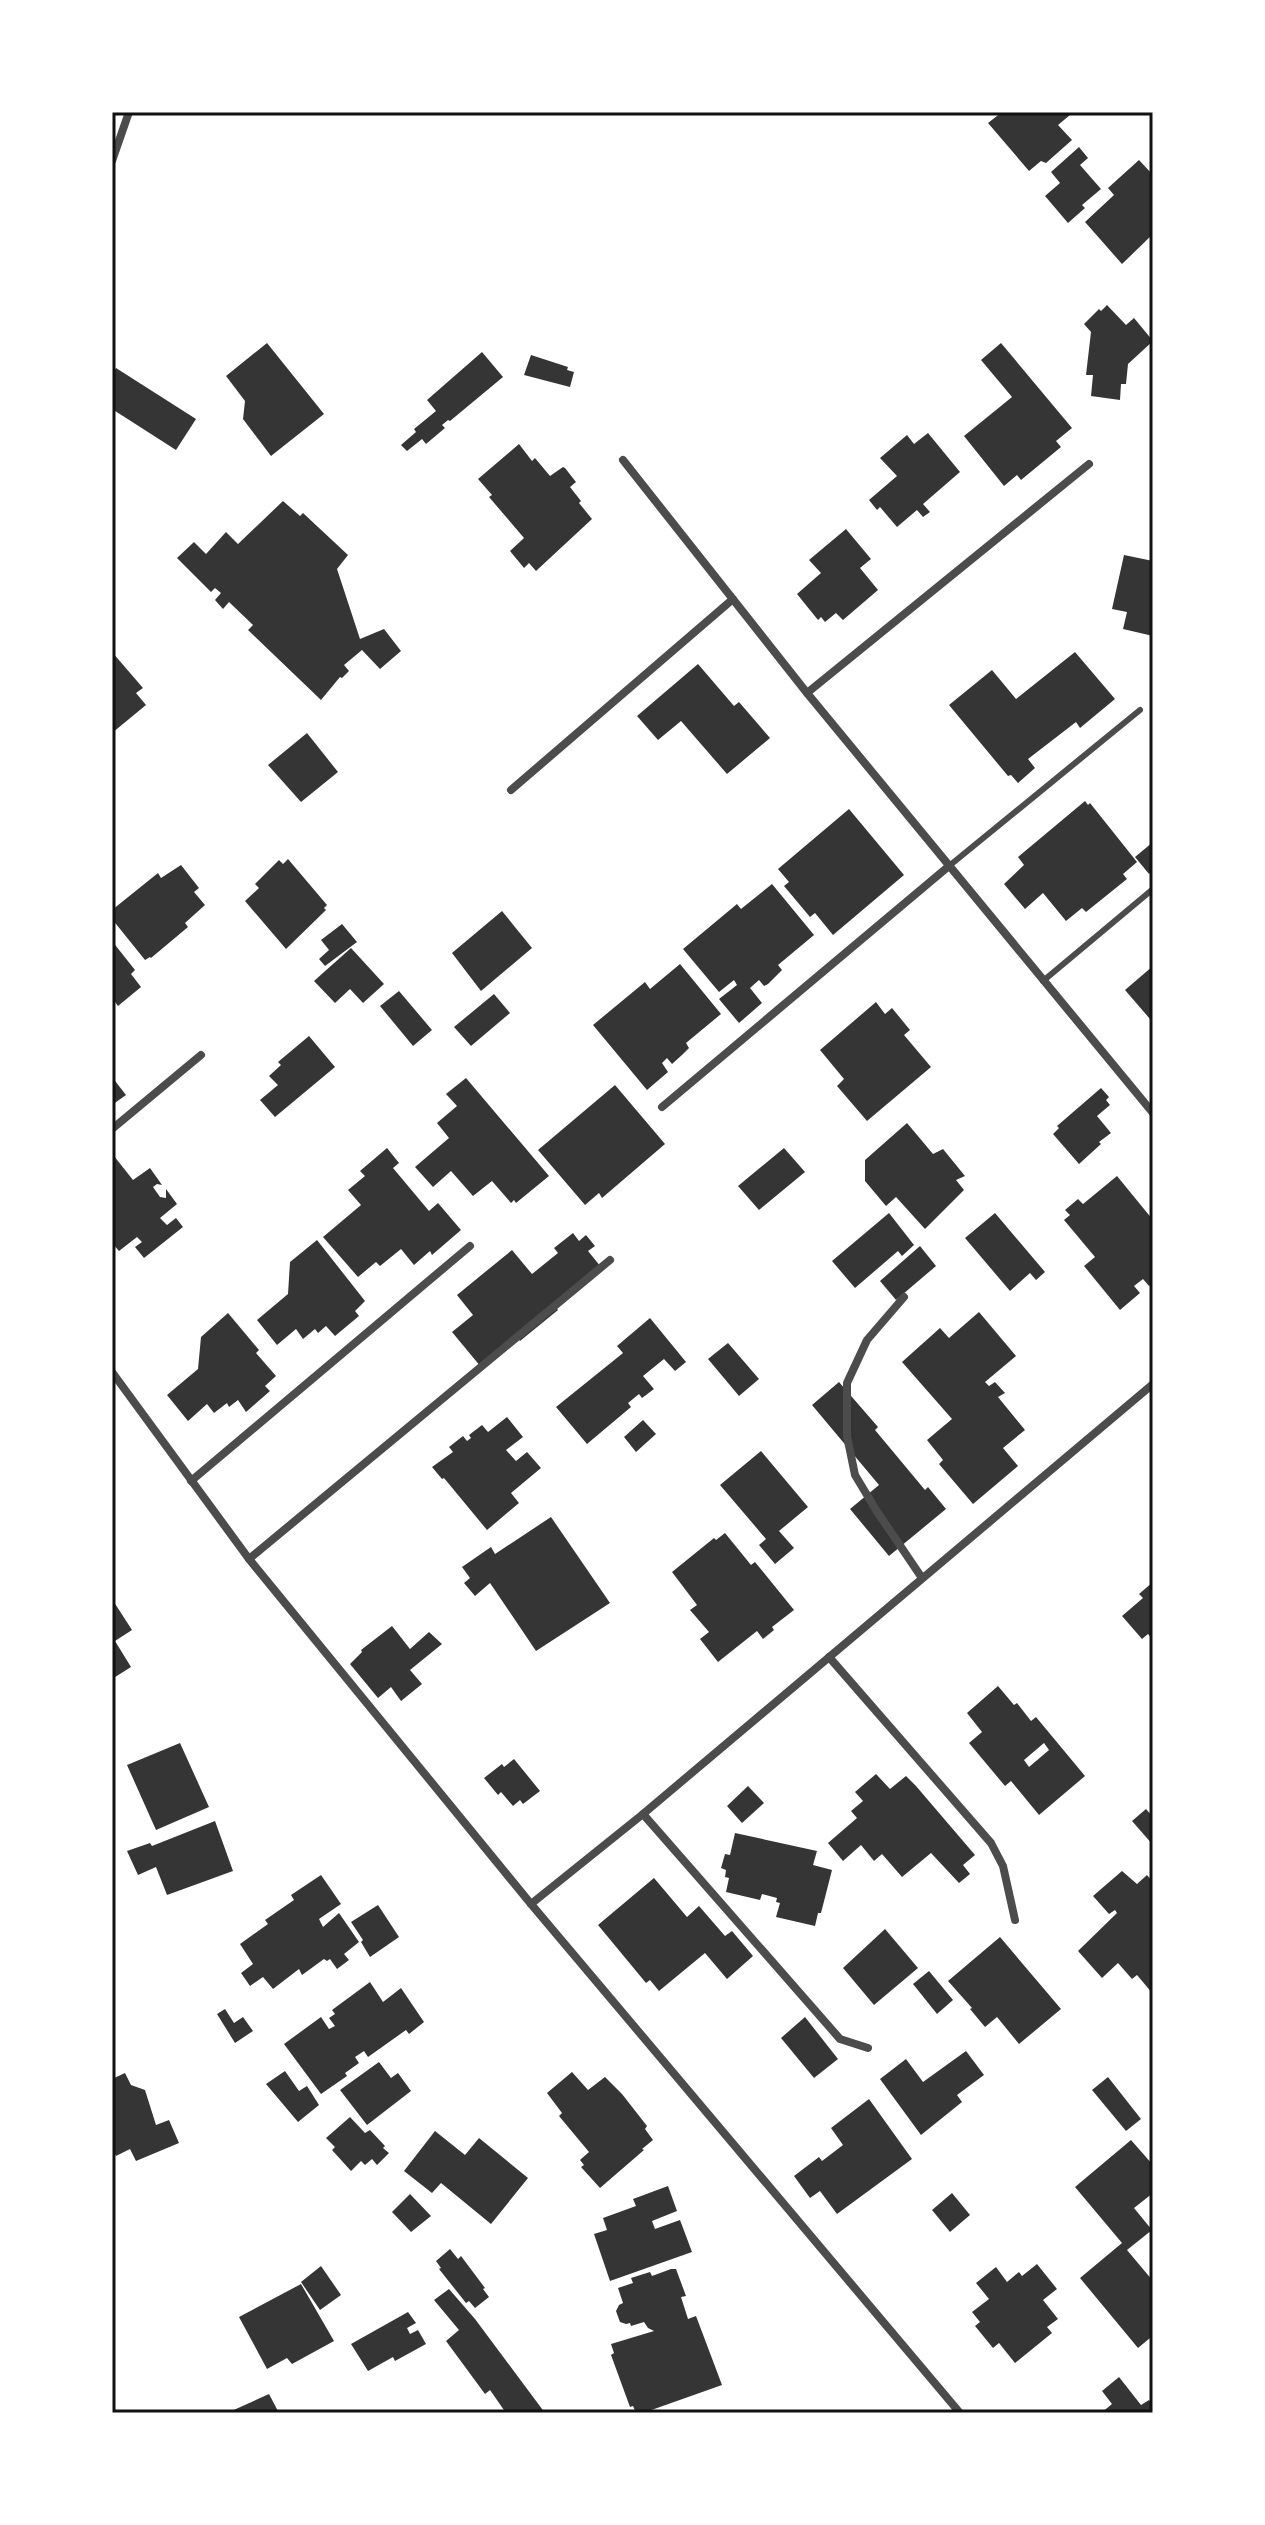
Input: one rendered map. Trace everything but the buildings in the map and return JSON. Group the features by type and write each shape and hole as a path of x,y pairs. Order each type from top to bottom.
{"street":[{"path":"112,161 129,112"},
{"path":"623,460 807,693 1153,1113"},
{"path":"807,693 1089,464"},
{"path":"511,790 733,599"},
{"path":"662,1107 949,866"},
{"path":"112,1129 201,1055"},
{"path":"191,1481 470,1246"},
{"path":"249,1559 610,1260"},
{"path":"904,1297 867,1340 847,1383 847,1436 855,1475 922,1578"},
{"path":"112,1372 249,1559 531,1904 960,2413"},
{"path":"531,1904 643,1814 1153,1384"},
{"path":"829,1657 991,1843 1003,1866 1015,1920"},
{"path":"643,1814 840,2039 868,2048"}],"lane":[{"path":"949,866 1140,710"},
{"path":"1043,981 1153,889"}]}
